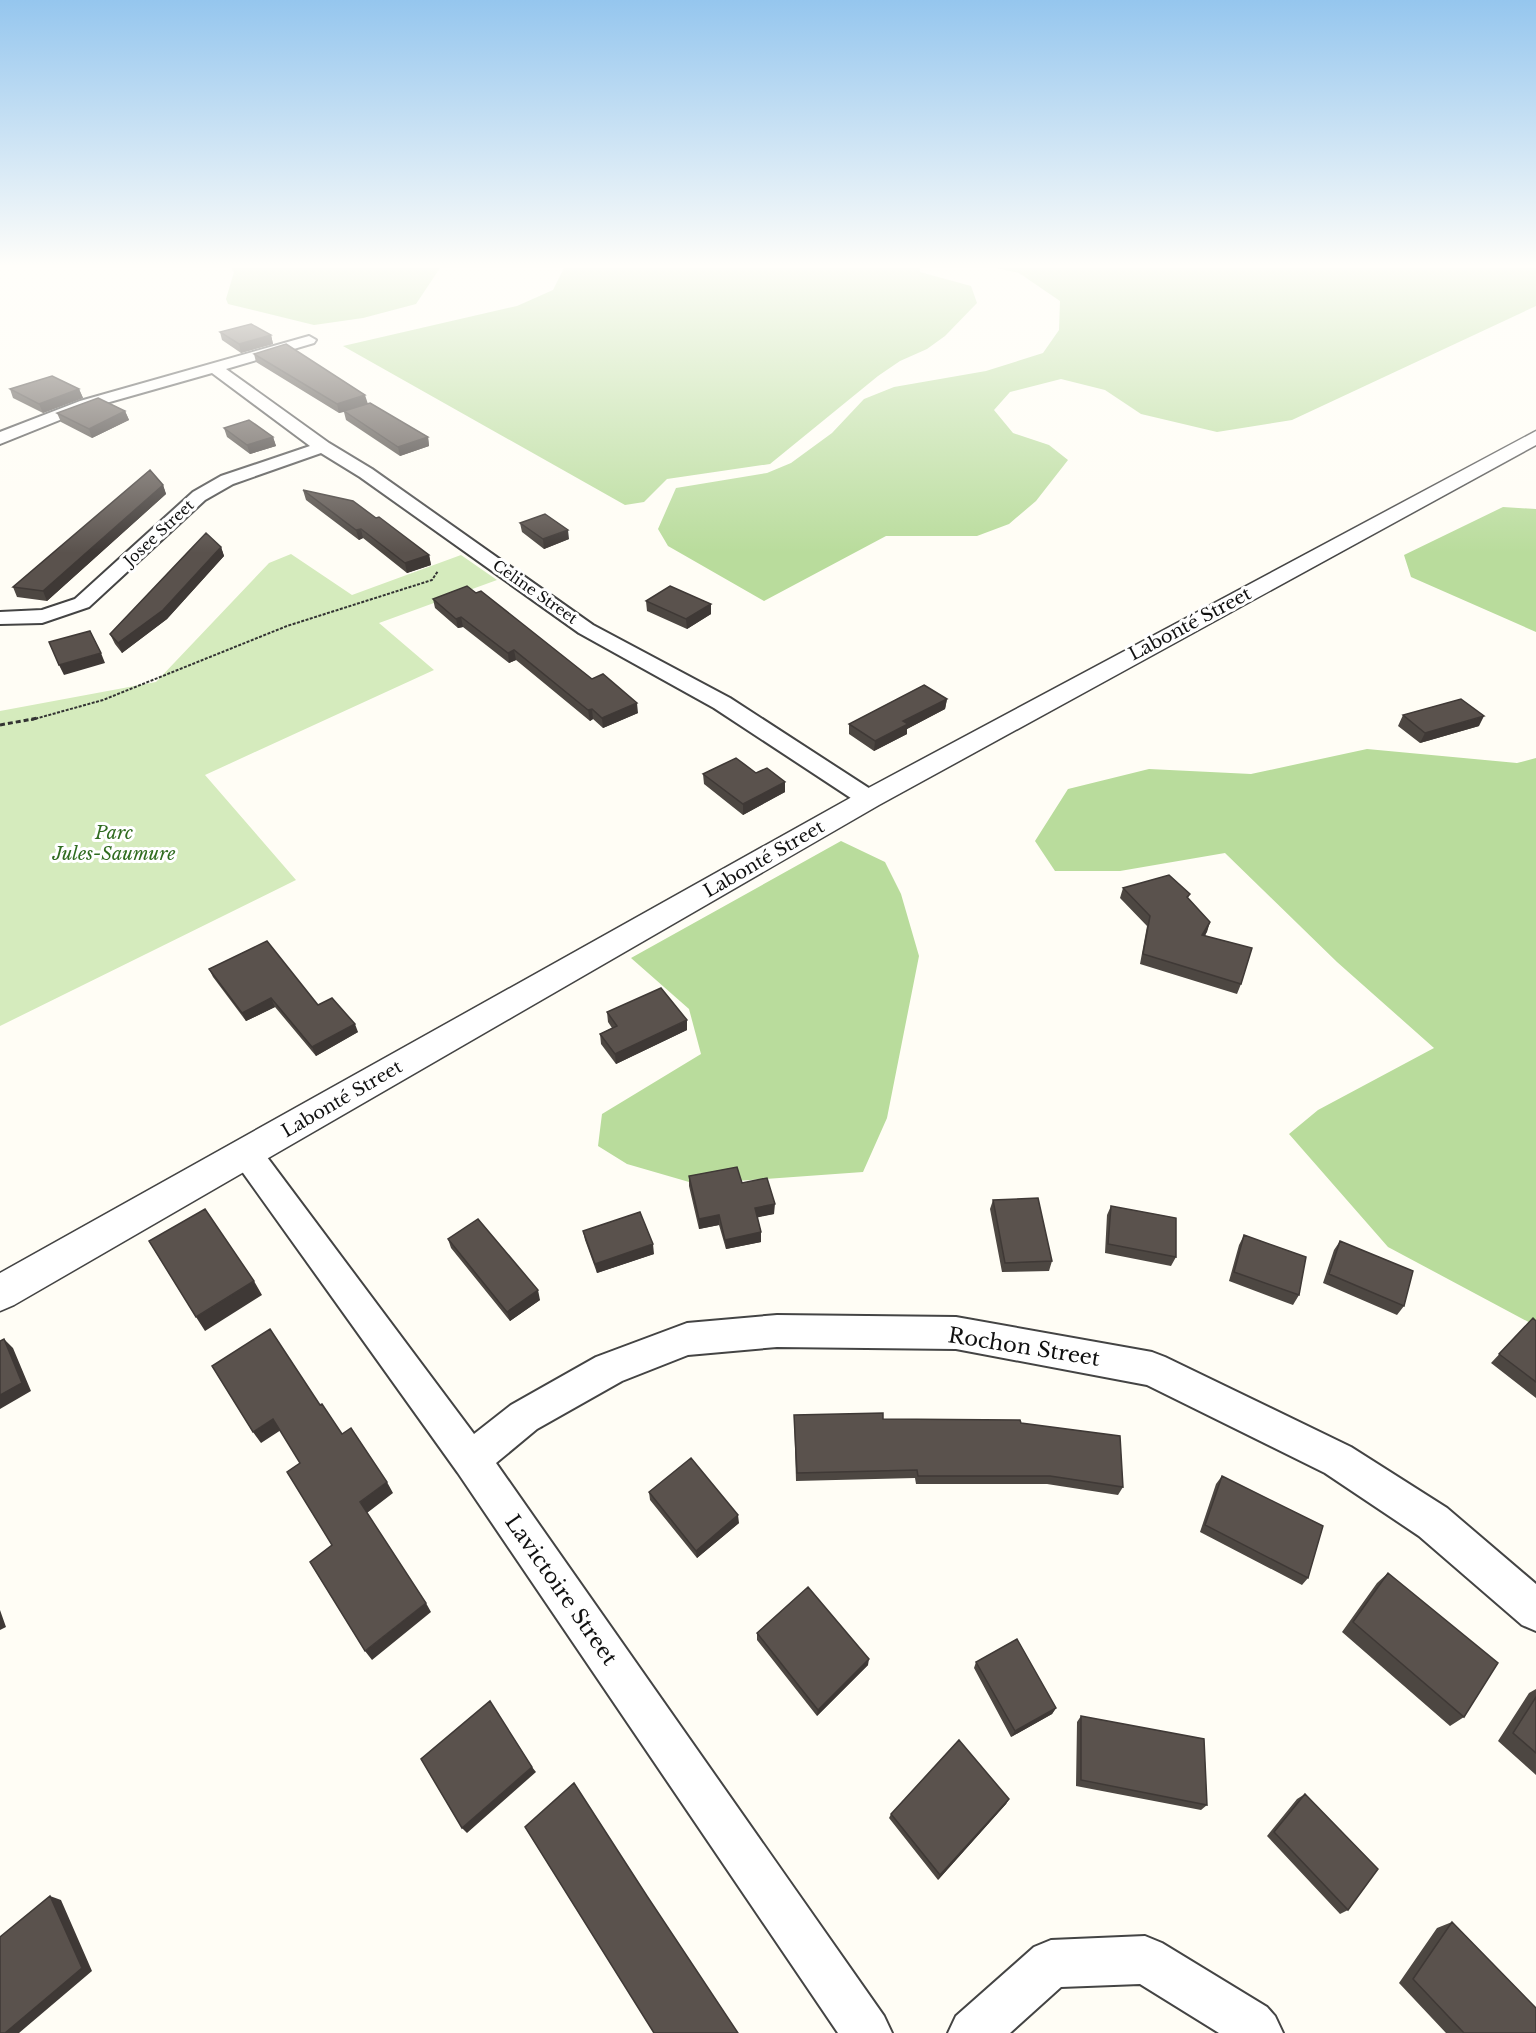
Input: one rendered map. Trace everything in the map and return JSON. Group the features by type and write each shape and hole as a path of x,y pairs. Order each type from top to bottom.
{"street":[{"path":"0,439 16,430 86,404 225,363"},
{"name":"Celine Street","path":"213,366 323,447 366,473 586,629 722,703 869,799"},
{"name":"Labonté Street","path":"0,1293 869,799 1536,437"},
{"name":"Josee Street","path":"0,618 15,620 40,618 82,603 199,496 227,480 323,447"},
{"name":"Lavictoire Street","path":"247,1154 471,1460 867,2033"},
{"name":"Rochon Street","path":"471,1460 524,1417 609,1369 687,1339 777,1331 956,1333 1152,1369 1338,1460 1433,1522 1536,1611"},
{"path":"974,2033 1051,1964 1146,1960 1250,2024 1258,2033"}],"path":[{"path":"0,725 39,720 183,671 270,633 432,580 438,571"}],"green space":[{"path":"373,363 897,363 770,464 667,479 644,502 625,505"},
{"path":"1012,363 1414,363 1292,420 1217,432 1141,414 1105,390 1061,379 1010,392 994,410 1013,433 1049,445 1068,460 1036,501 1009,524 977,536 886,536 764,601 668,546 658,529 676,488 767,473 791,463 832,433 864,399 894,387 986,371"},
{"path":"1503,507 1536,509 1536,632 1411,577 1404,555"},
{"name":"Parc Jules-Saumure","path":"291,554 352,595 461,555 497,580 379,623 434,670 205,775 296,880 0,1026 0,711 156,682 269,563"},
{"path":"1367,749 1517,763 1536,758 1536,1326 1388,1247 1289,1134 1318,1110 1434,1048 1337,962 1225,853 1120,871 1055,871 1035,841 1068,789 1149,769 1251,774"},
{"path":"841,841 885,862 901,894 919,956 887,1118 863,1172 696,1184 627,1164 598,1146 602,1114 701,1054 689,1009 631,958"}],"building":[{"path":"269,363 315,363 365,395 337,404"},
{"path":"52,376 79,389 39,404 10,389"},
{"path":"98,398 125,411 89,429 57,413"},
{"path":"370,403 428,437 398,447 344,411"},
{"path":"249,420 273,437 247,445 224,428"},
{"path":"150,470 163,485 43,591 13,587"},
{"path":"303,490 353,501 376,518 379,517 429,555 405,563 361,529 356,530"},
{"path":"545,514 568,530 543,539 520,523"},
{"path":"206,533 221,547 163,610 118,643 110,634"},
{"path":"467,586 476,593 481,591 592,679 603,674 637,703 602,718 592,709 588,710 514,650 508,653 461,617 456,619 433,599"},
{"path":"670,586 711,604 686,619 646,601"},
{"path":"90,631 101,653 59,665 49,642"},
{"path":"924,685 947,699 903,721 908,724 875,741 849,724"},
{"path":"1461,699 1484,716 1425,733 1403,715"},
{"path":"736,758 756,773 767,768 785,782 743,804 703,774"},
{"path":"1169,875 1190,894 1187,897 1210,922 1202,935 1252,948 1241,984 1143,954 1150,916 1123,888"},
{"path":"267,941 318,1005 332,998 355,1024 312,1047 271,998 242,1013 209,969"},
{"path":"661,988 687,1020 615,1054 600,1034 617,1026 607,1012"},
{"path":"737,1167 742,1183 767,1178 775,1204 755,1208 761,1232 725,1240 719,1215 699,1219 689,1176"},
{"path":"1038,1198 1052,1261 1005,1263 993,1200"},
{"path":"1111,1206 1176,1218 1176,1257 1108,1244"},
{"path":"205,1209 254,1281 196,1317 149,1241"},
{"path":"640,1212 653,1244 595,1264 583,1231"},
{"path":"478,1219 538,1290 507,1312 448,1239"},
{"path":"1244,1235 1306,1257 1299,1295 1234,1272"},
{"path":"1340,1241 1413,1271 1404,1306 1329,1274"},
{"path":"1533,1318 1536,1321 1536,1382 1499,1354"},
{"path":"270,1329 342,1434 351,1428 387,1482 360,1502 426,1603 365,1651 310,1562 332,1545 287,1472 300,1463 273,1419 253,1432 212,1366"},
{"path":"4,1339 22,1383 0,1395 0,1341"},
{"path":"883,1413 883,1419 1020,1420 1021,1423 1120,1436 1123,1487 1050,1476 918,1476 917,1470 797,1473 794,1415"},
{"path":"691,1458 738,1515 696,1551 649,1492"},
{"path":"1222,1476 1323,1526 1308,1578 1205,1525"},
{"path":"1388,1573 1498,1663 1464,1717 1353,1622"},
{"path":"808,1587 869,1659 818,1710 757,1633"},
{"path":"1017,1639 1056,1708 1015,1731 976,1662"},
{"path":"1536,1697 1536,1753 1513,1733"},
{"path":"490,1701 532,1767 462,1828 421,1759"},
{"path":"1081,1716 1204,1739 1207,1805 1081,1780"},
{"path":"959,1740 1009,1799 940,1875 891,1814"},
{"path":"574,1783 738,2033 654,2033 525,1827"},
{"path":"1305,1794 1378,1869 1348,1910 1274,1832"},
{"path":"50,1896 82,1968 5,2033 0,2033 0,1937"},
{"path":"1452,1922 1536,2008 1536,2033 1464,2033 1413,1979"}]}
